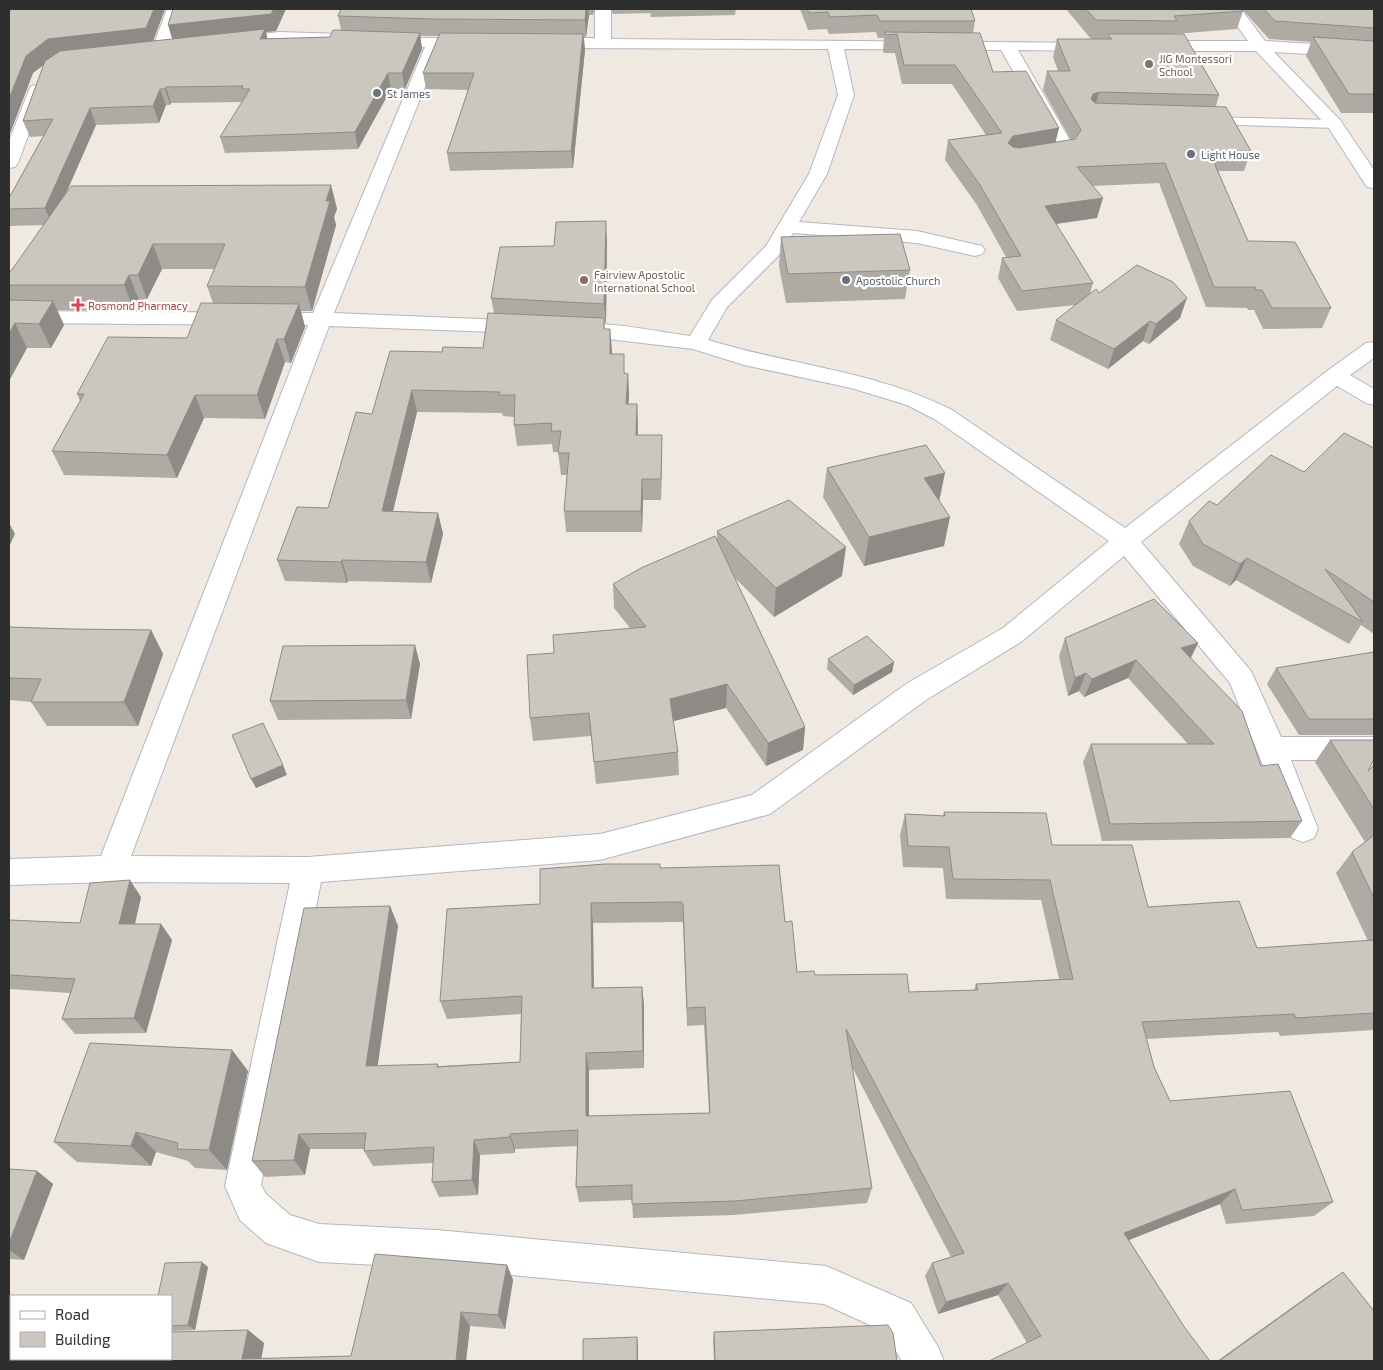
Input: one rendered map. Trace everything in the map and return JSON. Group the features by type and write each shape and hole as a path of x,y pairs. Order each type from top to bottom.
{"street":[{"path":"160,49 175,9"},
{"path":"603,9 603,44"},
{"path":"1233,9 1260,46 1334,124 1374,183"},
{"path":"215,43 280,37 485,43"},
{"path":"111,869 321,319 435,43"},
{"path":"534,43 1105,46"},
{"path":"696,343 719,304 774,249 818,174 846,95 835,45"},
{"path":"1007,46 1066,149 1064,153 1057,155 1024,160"},
{"path":"1144,46 1260,46 1374,53"},
{"path":"140,51 178,47"},
{"path":"9,164 43,74"},
{"path":"787,227 916,237 975,250"},
{"path":"9,317 321,319 603,331 696,343 744,358 855,382 915,400 944,415 1126,540 1241,678 1272,749 1303,829"},
{"path":"9,872 111,869 308,870 600,847 760,805 916,692 1012,635 1126,540 1312,396 1335,376 1374,348"},
{"path":"1335,376 1374,398"},
{"path":"1272,749 1374,748"},
{"path":"308,870 243,1186 253,1207 279,1230 319,1243 436,1249 826,1285 897,1317 924,1361"}],"lane":[{"path":"1194,120 1334,124"}],"building":[{"path":"9,9 154,9 146,28 48,39 26,56 9,99"},
{"path":"173,9 274,9 271,14 168,25"},
{"path":"341,9 586,9 585,20 338,16"},
{"path":"807,9 971,9 975,21 880,21 877,15 830,17 828,12 809,13"},
{"path":"1086,9 1241,9 1243,11 1174,16 1177,21 1096,20"},
{"path":"1264,9 1374,9 1374,28 1275,21"},
{"path":"265,29 260,39 330,37 333,30 420,33 402,73 388,73 355,132 220,137 250,89 242,89 243,86 166,87 165,89 160,89 153,106 90,108 45,208 9,209 9,198 53,119 23,121 45,61 60,51"},
{"path":"885,32 980,33 993,72 1026,71 1059,128 1013,136 1008,143 1013,147 1019,148 1075,139 1081,130 1047,71 1070,71 1057,39 1112,39 1107,34 1184,34 1219,95 1099,92 1093,94 1091,99 1095,103 1226,107 1251,151 1209,151 1248,241 1295,242 1331,308 1272,308 1262,290 1256,290 1255,287 1214,287 1165,163 1077,167 1103,198 1045,206 1093,283 1022,291 1002,258 1021,256 980,185 948,140 1002,133 955,65 904,65 897,34 886,35"},
{"path":"440,33 583,34 571,151 447,153 474,73 423,73"},
{"path":"1313,37 1374,41 1374,94 1349,94"},
{"path":"331,185 326,201 330,201 305,287 207,286 225,244 153,244 138,275 129,275 124,285 9,285 9,271 11,271 71,186"},
{"path":"606,221 604,304 491,298 500,247 554,246 556,222"},
{"path":"900,234 910,270 788,274 781,237"},
{"path":"1137,265 1173,282 1187,298 1156,324 1150,321 1114,349 1056,320 1096,289 1099,293"},
{"path":"9,300 53,301 39,324 15,323 9,334"},
{"path":"201,303 299,304 284,339 277,339 257,395 195,395 167,455 52,451 84,394 77,394 108,337 187,338"},
{"path":"488,313 604,318 604,329 610,329 610,354 624,354 624,373 628,374 626,404 637,404 636,435 662,435 661,479 642,479 641,511 564,511 569,453 558,453 561,431 551,431 552,423 514,425 515,395 499,395 500,392 412,390 382,511 438,513 426,562 277,560 297,507 328,508 356,412 372,414 390,351 442,352 443,347 483,348"},
{"path":"1344,433 1374,448 1374,602 1325,569 1363,622 1247,558 1240,564 1203,544 1189,521 1209,501 1217,505 1271,455 1304,472"},
{"path":"926,445 945,473 924,478 950,517 869,537 827,468"},
{"path":"789,500 846,547 776,588 717,531"},
{"path":"715,536 805,727 768,743 727,684 670,699 678,752 594,762 589,713 530,718 527,655 554,653 553,635 646,627 613,584 641,568"},
{"path":"1154,599 1198,643 1181,648 1242,711 1261,766 1278,764 1302,821 1110,824 1091,744 1214,744 1136,660 1092,679 1086,673 1075,678 1065,638"},
{"path":"9,627 151,630 124,702 31,702 41,679 9,678"},
{"path":"867,636 894,662 854,685 828,659"},
{"path":"415,645 406,700 270,701 283,646"},
{"path":"1374,652 1374,719 1309,719 1276,668"},
{"path":"263,723 283,765 251,779 232,735"},
{"path":"1330,740 1374,740 1374,759 1368,771 1374,765 1374,809"},
{"path":"944,812 1046,813 1052,845 1132,845 1148,907 1239,901 1257,948 1374,940 1374,1013 1296,1018 1294,1014 1142,1022 1154,1067 1170,1101 1290,1091 1333,1202 1242,1210 1235,1189 1124,1233 1185,1328 1210,1361 989,1361 1041,1336 1008,1283 946,1302 932,1263 964,1253 846,1029 872,1188 735,1201 632,1204 632,1185 576,1187 578,1130 510,1134 510,1137 474,1140 472,1180 432,1182 434,1147 364,1151 366,1133 299,1134 294,1160 252,1161 304,908 390,906 366,1066 438,1064 437,1067 520,1062 522,996 440,1001 447,909 540,904 540,869 605,864 660,864 660,868 779,865 785,922 792,921 797,972 814,971 815,975 907,974 909,992 978,990 976,984 1073,979 1050,880 953,879 949,847 908,846 905,814 945,816","holes":["681,902 683,904 687,1008 705,1007 710,1113 586,1116 586,1053 643,1051 642,987 592,988 591,903"]},
{"path":"1374,835 1374,898 1352,852"},
{"path":"130,880 119,924 161,924 134,1018 62,1019 75,979 9,975 9,920 80,923 90,883"},
{"path":"90,1043 232,1050 209,1150 177,1149 178,1143 136,1132 131,1146 54,1142"},
{"path":"9,1169 37,1171 9,1243"},
{"path":"375,1254 507,1265 498,1315 461,1312 456,1361 144,1361 172,1360 172,1332 248,1330 242,1359 351,1356"},
{"path":"202,1262 188,1325 172,1326 172,1295 158,1295 165,1263"},
{"path":"1343,1272 1374,1311 1374,1361 1219,1361"},
{"path":"9,1325 10,1360 68,1360 68,1361 9,1361"},
{"path":"888,1325 893,1333 897,1361 715,1361 714,1332"},
{"path":"637,1337 637,1361 583,1361 583,1339"}],"place":[{"name":"JIG Montessori School","path":"1149,64"},
{"name":"St James","path":"377,93"},
{"name":"Light House","path":"1191,154"},
{"name":"Fairview Apostolic International School","path":"584,280"},
{"name":"Apostolic Church","path":"846,280"},
{"name":"Rosmond Pharmacy","path":"78,305"}]}
